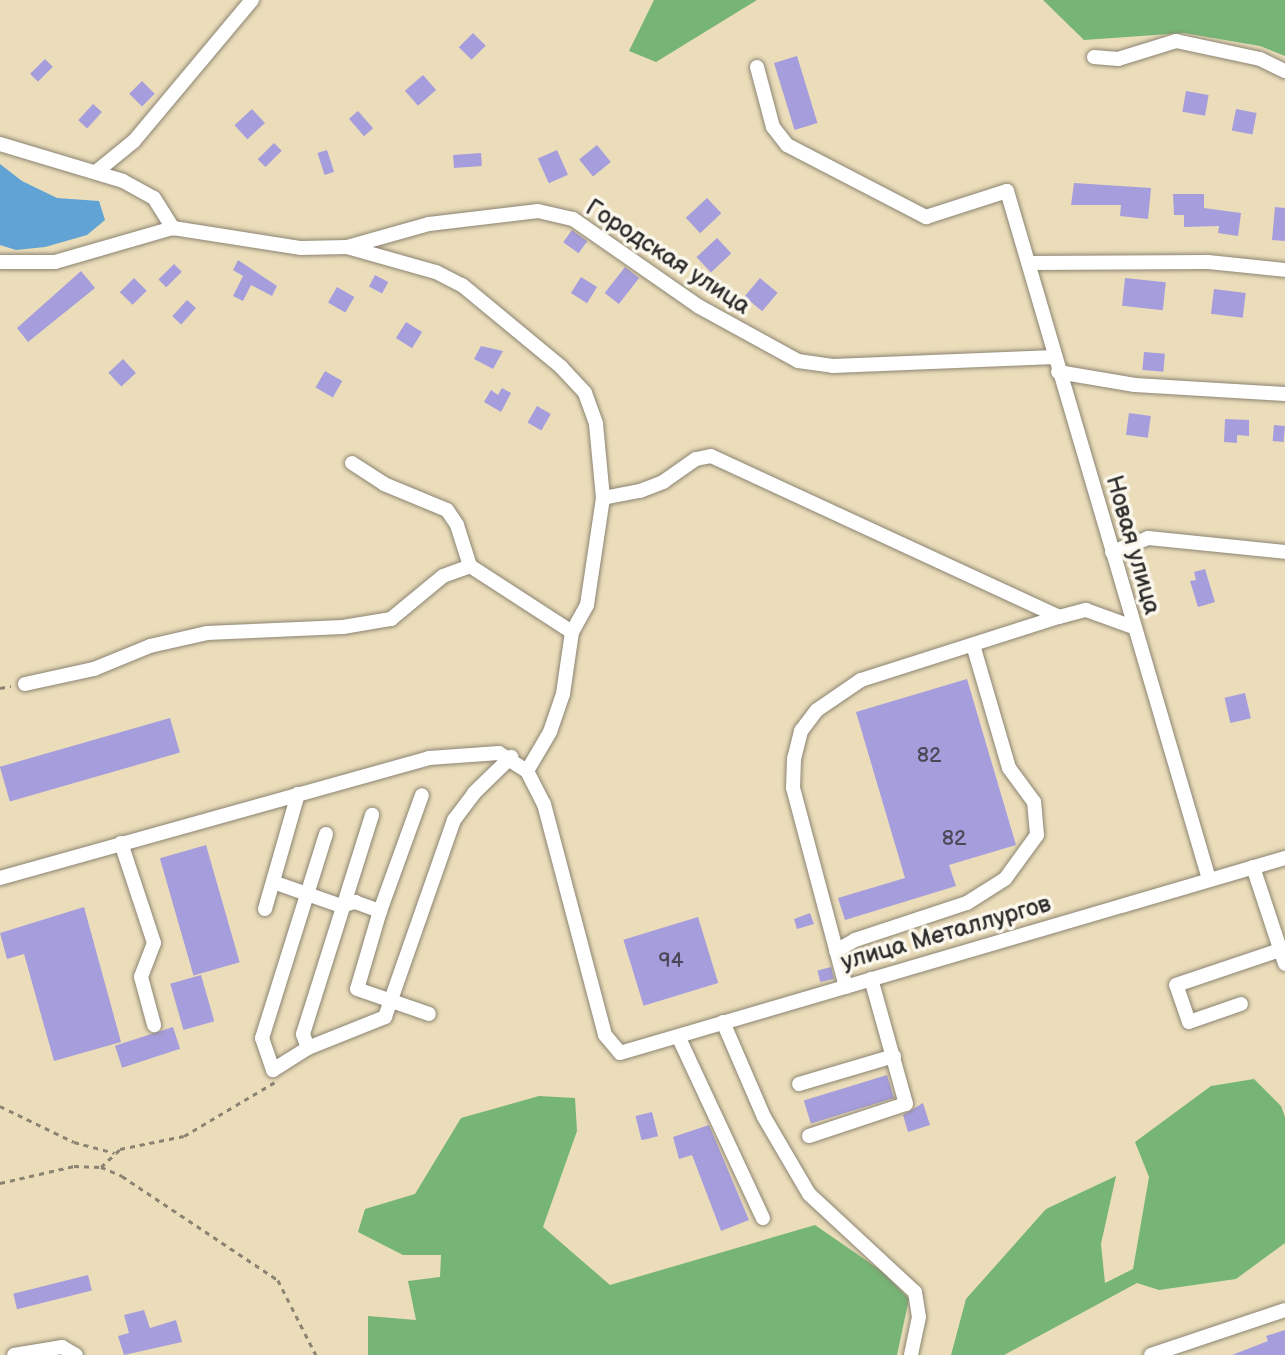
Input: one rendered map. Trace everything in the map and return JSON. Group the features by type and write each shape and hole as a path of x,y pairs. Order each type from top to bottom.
{"street":[{"path":"96,172 134,141 252,0"},
{"path":"1094,57 1118,59 1176,41 1260,59 1285,71"},
{"name":"Новая улица","path":"757,68 773,127 787,145 926,217 1007,191 1209,879"},
{"path":"0,144 96,172 154,198 173,228 55,262 0,262"},
{"name":"Городская улица","path":"173,228 301,248 347,247 429,224 538,211 573,219 708,312 797,361 833,366 1055,357"},
{"path":"0,877 429,758 487,752 511,757 527,771 550,732 563,694 572,632 587,606 603,498 596,424 585,393 561,367 462,285 436,272 347,247"},
{"path":"1030,262 1208,262 1285,270"},
{"path":"1058,372 1135,385 1285,394"},
{"path":"603,498 640,491 696,459 711,456 1059,617"},
{"path":"352,463 384,484 447,510 457,525 470,566 572,632"},
{"path":"1112,552 1147,538 1285,552"},
{"path":"25,684 94,669 150,646 207,633 343,627 391,618 443,576 470,566"},
{"path":"846,987 793,788 801,731 817,710 861,680 1059,617 1086,610 1133,627"},
{"path":"836,951 855,940 967,903 1005,879 1037,835 1034,802 1009,768 973,645"},
{"path":"326,834 262,1038 273,1070 308,1048 385,1017 454,820 474,793 511,757"},
{"name":"улица Металлургов","path":"527,771 544,804 605,1035 620,1053 1285,858"},
{"path":"265,909 298,794"},
{"path":"422,795 380,911 357,989 429,1014"},
{"path":"308,1048 303,1034 341,906 372,816"},
{"path":"121,843 154,943 141,977 154,1025"},
{"path":"1241,1004 1189,1023 1176,985 1282,957 1253,867"},
{"path":"273,882 341,906 355,902 380,911"},
{"path":"809,1136 906,1104 871,979"},
{"path":"723,1022 764,1117 809,1194 915,1292 919,1317 911,1355"},
{"path":"678,1036 763,1218"},
{"path":"799,1084 894,1056"},
{"path":"1151,1355 1285,1310"},
{"path":"14,1355 62,1347 76,1355"}],"path":[{"path":"0,1107 62,1137 115,1153 184,1136 268,1090 277,1077 273,1070"},
{"path":"101,1167 115,1153"},
{"path":"0,1182 74,1166 101,1167 122,1176 278,1280 316,1355"}],"green space":[{"path":"654,0 757,0 656,62 629,51"},
{"path":"1043,0 1285,0 1285,56 1260,46 1184,33 1084,40"},
{"path":"1254,1079 1281,1106 1285,1117 1285,1243 1236,1279 1159,1290 1137,1283 1004,1355 951,1355 966,1299 1046,1209 1116,1176 1101,1244 1105,1283 1133,1269 1149,1177 1135,1142 1211,1086"},
{"path":"539,1096 575,1098 577,1131 543,1227 610,1285 815,1225 883,1272 909,1299 897,1355 368,1355 368,1316 416,1320 408,1281 440,1277 441,1255 403,1255 358,1232 365,1209 415,1194 461,1118"}],"water":[{"path":"0,164 22,181 57,198 99,201 105,220 87,235 45,247 16,250 0,245"}],"building":[{"path":"473,33 486,46 472,60 459,47"},
{"path":"797,56 817,123 795,130 774,63"},
{"path":"45,59 53,67 38,82 30,74"},
{"path":"423,75 436,90 418,106 405,91"},
{"path":"142,81 155,94 142,106 129,94"},
{"path":"1186,91 1209,95 1205,116 1182,112"},
{"path":"93,104 102,112 87,128 78,120"},
{"path":"252,109 265,123 247,139 234,125"},
{"path":"1236,109 1257,113 1252,135 1232,131"},
{"path":"358,111 373,128 364,136 349,119"},
{"path":"274,143 282,151 266,167 258,159"},
{"path":"597,145 611,162 593,177 579,159"},
{"path":"327,150 334,172 325,175 317,153"},
{"path":"557,150 568,175 549,183 538,159"},
{"path":"481,153 482,166 454,168 453,155"},
{"path":"1074,183 1151,188 1148,219 1120,216 1121,205 1071,205"},
{"path":"1173,194 1204,194 1204,208 1241,213 1238,236 1218,233 1219,226 1184,227 1184,215 1174,215"},
{"path":"707,198 721,213 700,233 686,218"},
{"path":"1275,207 1285,208 1285,241 1272,240"},
{"path":"572,230 587,241 579,253 563,242"},
{"path":"717,238 731,253 711,272 697,257"},
{"path":"238,260 277,286 272,296 251,285 243,301 233,296 243,276 233,270"},
{"path":"174,264 182,272 166,287 158,280"},
{"path":"625,267 639,278 619,304 605,293"},
{"path":"81,271 95,288 28,342 17,328"},
{"path":"375,275 388,282 382,294 369,286"},
{"path":"581,277 597,287 587,303 571,293"},
{"path":"134,278 147,291 133,305 120,292"},
{"path":"760,278 778,293 762,311 745,296"},
{"path":"1125,278 1166,282 1163,310 1122,306"},
{"path":"337,287 354,297 345,313 328,303"},
{"path":"1214,289 1246,293 1243,318 1211,314"},
{"path":"187,300 196,308 181,324 172,316"},
{"path":"406,322 422,332 412,348 396,338"},
{"path":"481,346 503,351 493,369 474,359"},
{"path":"1144,352 1165,354 1163,372 1142,370"},
{"path":"123,359 136,373 121,387 108,373"},
{"path":"325,371 342,381 333,397 316,387"},
{"path":"502,388 511,393 501,412 484,402 491,390 498,395"},
{"path":"537,406 551,414 541,430 528,422"},
{"path":"1129,413 1151,416 1148,438 1126,435"},
{"path":"1225,419 1249,420 1249,436 1237,435 1237,443 1224,442"},
{"path":"1274,425 1285,426 1284,442 1273,441"},
{"path":"1205,569 1215,602 1198,607 1190,581 1196,580 1194,572"},
{"path":"967,679 1016,845 949,865 956,886 845,920 838,898 905,878 856,712"},
{"path":"1245,693 1251,718 1230,723 1225,698"},
{"path":"170,718 180,753 10,801 0,767"},
{"path":"206,845 240,962 193,976 160,858"},
{"path":"84,907 121,1042 54,1061 24,954 7,959 0,933"},
{"path":"810,913 814,924 797,929 794,919"},
{"path":"698,917 718,983 644,1006 623,940"},
{"path":"831,967 834,979 820,982 817,970"},
{"path":"201,975 214,1021 183,1030 170,984"},
{"path":"173,1027 180,1049 122,1068 115,1046"},
{"path":"887,1075 894,1098 811,1123 804,1100"},
{"path":"923,1103 930,1125 908,1132 903,1115"},
{"path":"652,1112 658,1136 642,1140 636,1116"},
{"path":"709,1125 749,1220 721,1231 692,1155 679,1159 673,1137"},
{"path":"88,1275 92,1291 17,1309 13,1294"},
{"path":"144,1310 150,1328 176,1320 182,1342 124,1355 118,1336 129,1333 124,1315"},
{"path":"1285,1330 1285,1355 1232,1355 1268,1341 1266,1336"}]}
